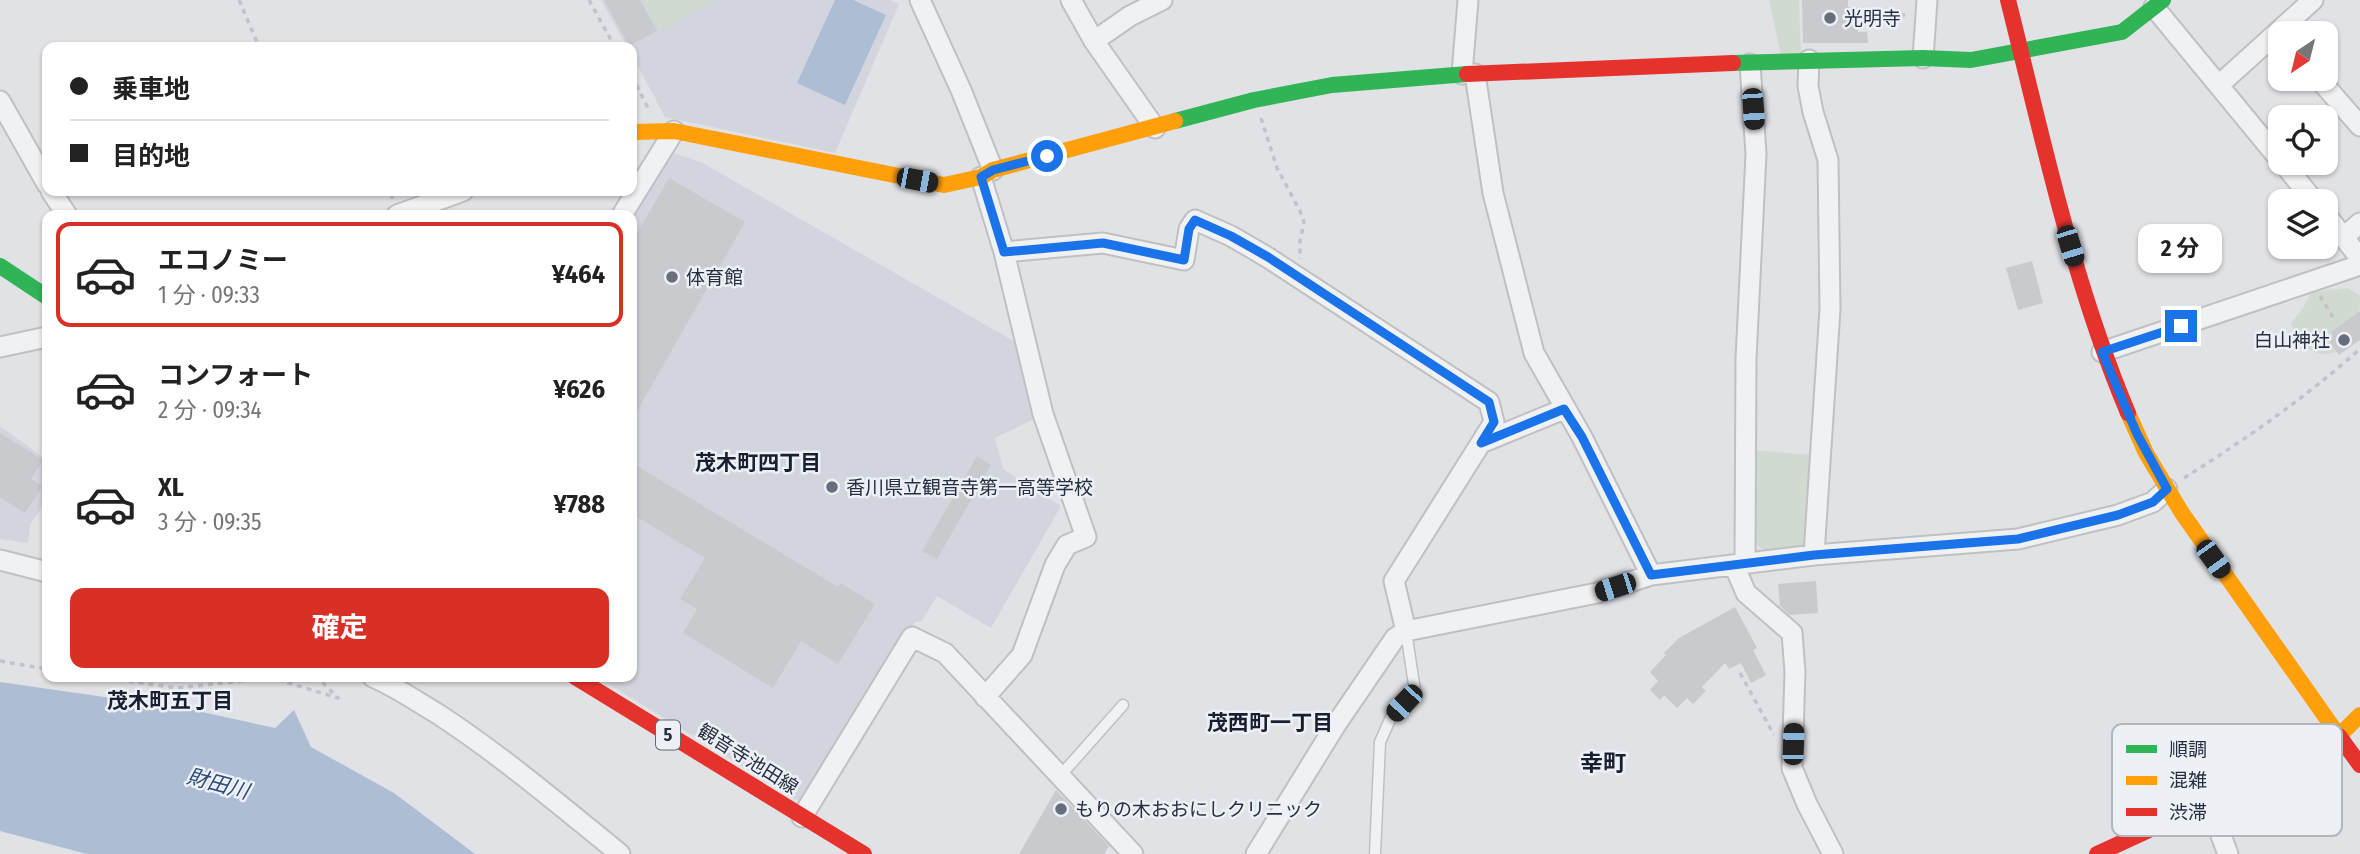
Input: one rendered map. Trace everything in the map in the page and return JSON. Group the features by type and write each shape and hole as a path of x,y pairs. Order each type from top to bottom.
{"street":[{"path":"920,0 961,90 987,173 1042,414 1086,537 1067,545 1055,565 1022,655 985,697"},
{"path":"1071,0 1094,41 1155,128"},
{"path":"1094,41 1130,16 1162,0"},
{"path":"1468,0 1468,74 1493,193 1534,353 1582,437 1651,575"},
{"path":"2008,0 2070,246 2102,352 2137,434 2167,489 2213,559 2330,724"},
{"path":"2292,21 2313,0"},
{"path":"637,132 665,130 944,185 1254,100 1332,85 1468,74 1809,60 1971,60 2122,32 2158,4 2268,145"},
{"path":"1923,58 1926,7"},
{"path":"2219,85 2268,43"},
{"path":"1809,60 1808,86 1828,160 1830,310 1814,555"},
{"path":"1749,64 1756,154 1740,564 1746,593 1792,633 1795,672 1792,768 1833,854"},
{"path":"2329,91 2360,126"},
{"path":"0,101 42,175"},
{"path":"637,185 665,130"},
{"path":"2293,175 2304,189"},
{"path":"411,210 449,196"},
{"path":"1004,252 1103,243 1184,260 1189,229 1195,220 1231,236 1300,278 1489,402 1494,422 1394,581 1406,631"},
{"path":"2344,237 2360,223"},
{"path":"2338,230 2360,258"},
{"path":"2102,352 2360,265"},
{"path":"0,266 42,294"},
{"path":"0,347 42,338"},
{"path":"1481,443 1564,409"},
{"path":"1256,854 1335,726 1395,638 1406,631 1597,593 1651,575 1814,555 2018,539 2118,515 2153,502 2167,489"},
{"path":"0,560 42,571"},
{"path":"802,817 912,637 945,653 1061,775 1123,848"},
{"path":"384,682 500,758 620,854"},
{"name":"観音寺池田線","path":"583,682 863,854"},
{"path":"2342,733 2360,715"},
{"path":"2342,740 2360,765"},
{"path":"2097,854 2137,836"},
{"path":"2221,836 2228,854"}],"lane":[{"path":"1375,854 1380,742 1392,715 1415,691 1406,631"},
{"path":"1061,775 1123,705"}],"path":[{"path":"239,0 257,42"},
{"path":"589,0 612,42"},
{"path":"1860,15 1926,7"},
{"path":"637,85 665,130"},
{"path":"1254,100 1277,167 1304,222 1300,241 1300,278"},
{"path":"2312,282 2336,322"},
{"path":"2167,489 2279,415 2320,385 2360,349"},
{"path":"0,661 42,668"},
{"path":"1740,673 1792,768"},
{"path":"134,682 177,688 232,682"},
{"path":"286,682 338,698 321,682"}],"shaded area":[{"path":"601,0 890,0 899,4 835,153 665,117 637,64 637,42 624,42"},
{"path":"642,0 716,0 659,31"},
{"path":"1769,0 1799,0 1801,54 1781,55"},
{"name":"香川県立観音寺第一高等学校","path":"673,153 701,162 1019,344 1034,419 995,438 1003,469 1061,506 991,628 937,596 922,621 915,622 804,804 605,682 637,682 637,210 634,210 654,166"},
{"path":"2348,288 2360,296 2353,337 2340,349 2327,354 2319,354 2307,348 2291,323 2311,292"},
{"path":"0,426 42,456 42,507 30,524 28,543 0,539"},
{"path":"1753,450 1811,455 1806,546 1800,552 1768,556 1756,543"}],"water":[{"path":"835,0 853,0 886,15 845,105 797,83"},
{"name":"財田川","path":"0,682 188,709 275,728 294,710 311,747 394,793 475,854 87,854 0,831"}],"building":[{"path":"604,0 640,0 657,31 636,42 627,42"},
{"name":"光明寺","path":"1802,0 1848,0 1848,7 1857,7 1858,32 1867,32 1868,43 1803,43"},
{"name":"体育館","path":"669,178 745,222 637,411 637,233"},
{"path":"2032,261 2043,303 2018,310 2006,268"},
{"name":"白山神社","path":"2360,311 2360,340 2339,355 2328,339 2333,335 2331,332"},
{"path":"0,433 42,459 31,479 42,488 25,513 0,497"},
{"path":"977,456 991,465 937,559 922,551"},
{"path":"637,466 838,587 841,583 875,604 838,664 801,641 773,688 683,633 697,609 680,599 705,558 637,517"},
{"path":"1816,581 1818,613 1790,615 1780,606 1778,584"},
{"path":"1735,607 1757,648 1753,650 1766,675 1751,683 1741,663 1729,669 1725,663 1702,687 1706,691 1693,704 1687,698 1677,708 1664,695 1660,700 1650,690 1658,681 1650,672 1666,655 1664,653 1679,638"},
{"name":"もりの木おおにしクリニック","path":"1056,790 1109,846 1104,854 1019,854"}],"traffic: fast":[{"path":"1733,63 1923,58 1971,60 2122,32 2163,0"},
{"path":"1175,121 1254,100 1332,85 1467,74"},
{"path":"0,266 42,294"}],"traffic: slow":[{"path":"637,132 674,131 944,185 981,177 993,170 1175,121"},
{"path":"2128,413 2146,453 2182,513 2331,724"},
{"path":"2342,733 2360,715"}],"traffic: jam":[{"path":"2008,0 2075,261 2108,363 2128,413"},
{"path":"1467,74 1733,63"},
{"path":"583,682 864,854"},
{"path":"2342,740 2360,765"},
{"path":"2097,854 2136,836"}],"place":[{"name":"光明寺","path":"1830,18"},
{"name":"体育館","path":"672,277"},
{"name":"白山神社","path":"2344,340"},
{"name":"香川県立観音寺第一高等学校","path":"832,487"},
{"name":"もりの木おおにしクリニック","path":"1061,809"}],"district":[{"name":"茂木町四丁目","path":"758,463"},
{"name":"茂木町五丁目","path":"170,701"},
{"name":"茂西町一丁目","path":"1270,723"},
{"name":"幸町","path":"1603,763"}],"route":[{"path":"1047,156 993,170 981,177 1004,252 1103,243 1184,260 1189,229 1195,220 1231,236 1268,257 1489,402 1494,422 1481,443 1564,409 1582,437 1651,575 1814,555 2018,539 2118,515 2153,502 2167,489 2137,434 2102,352 2181,326"}]}
